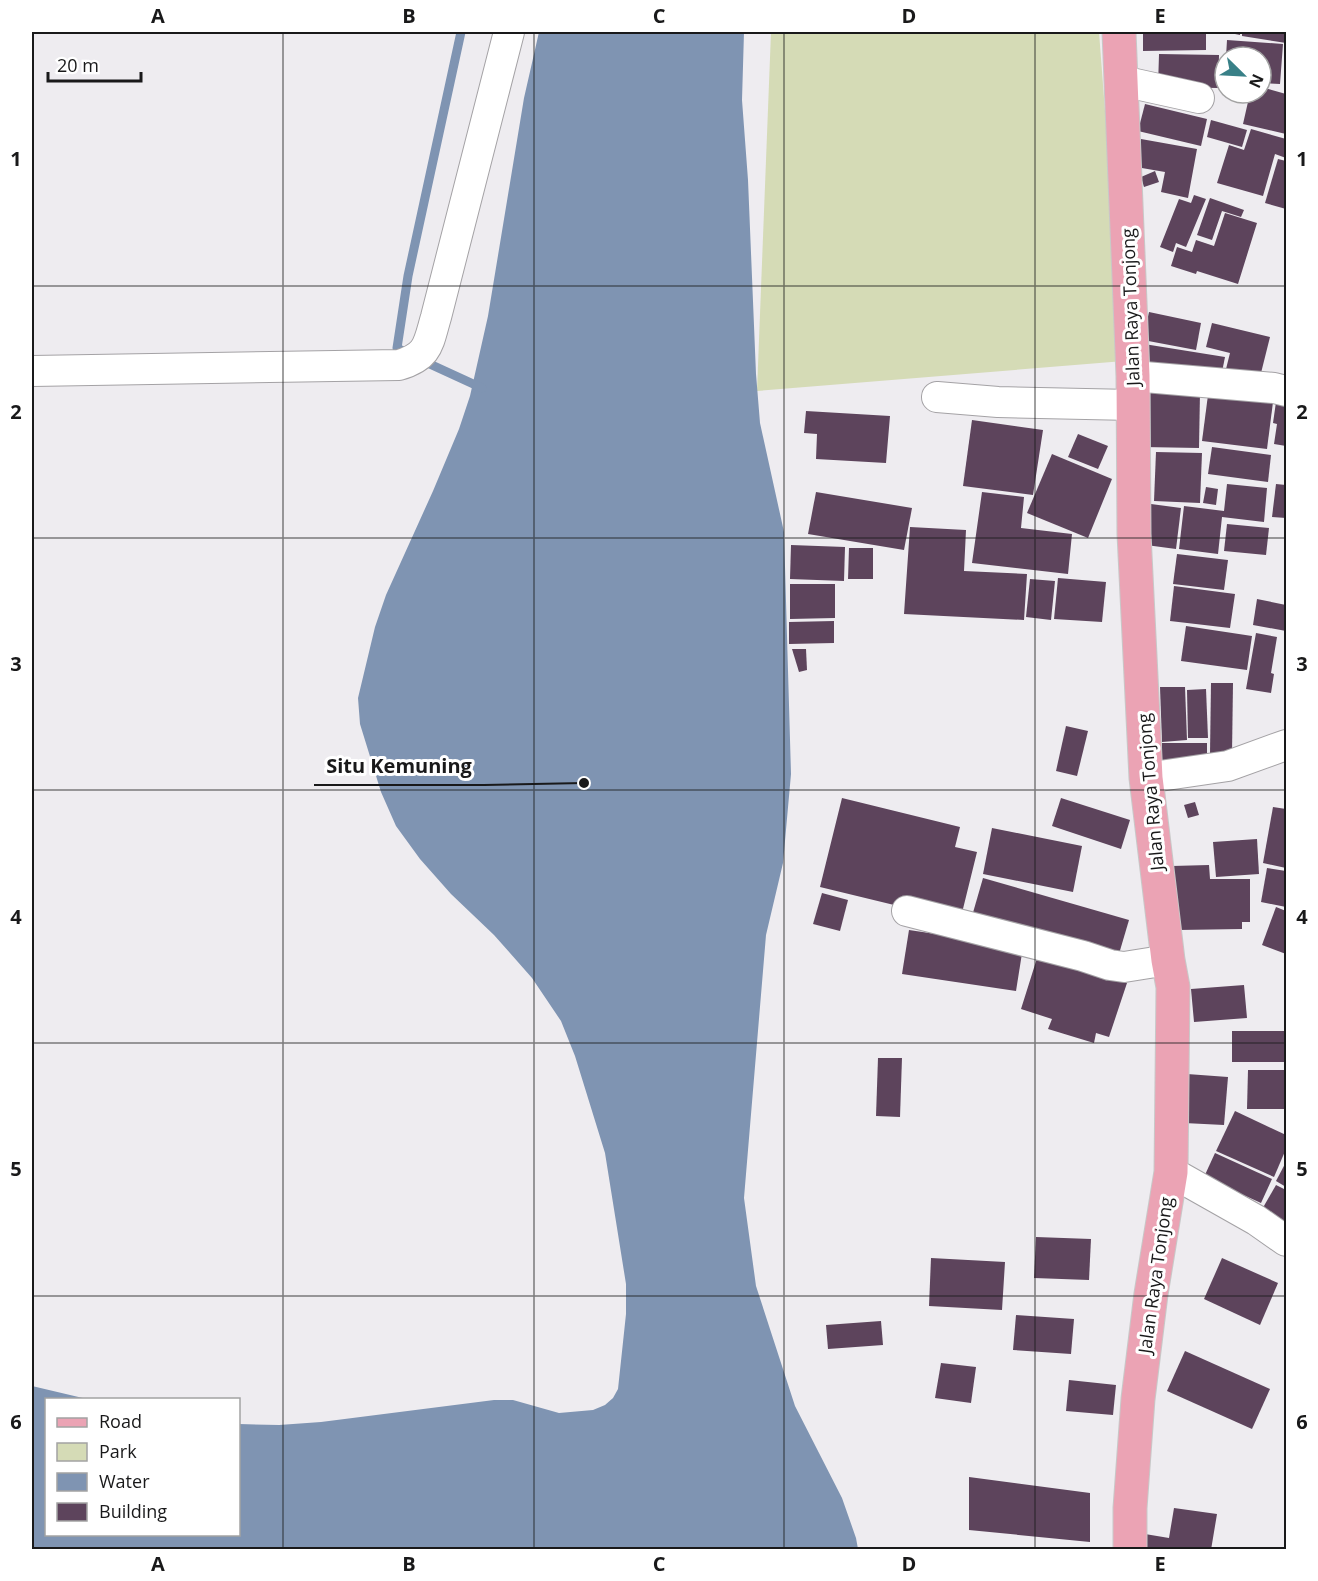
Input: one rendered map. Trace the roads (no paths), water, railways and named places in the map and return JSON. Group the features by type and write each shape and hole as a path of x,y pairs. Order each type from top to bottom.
{"main road":[{"name":"Jalan Raya Tonjong","path":"1119,32 1132,391 1134,534 1146,778 1173,987 1171,1172 1151,1294 1138,1400 1130,1508 1130,1550"}],"street":[{"path":"32,371 399,365 414,361 426,350 436,316 509,32"},
{"path":"1122,81 1199,98"},
{"path":"937,397 998,402 1132,391 1274,388 1287,391"},
{"path":"1146,778 1228,766 1287,745"},
{"path":"907,910 1110,965 1124,967 1168,960"},
{"path":"1171,1172 1256,1220 1287,1241"}],"water":[{"path":"539,32 744,32 742,100 748,180 756,374 760,423 784,532 791,774 783,863 766,935 744,1198 756,1286 795,1406 842,1498 858,1549 32,1549 32,1386 83,1398 45,1398 45,1536 240,1536 240,1424 279,1425 321,1422 494,1400 513,1400 559,1413 593,1410 605,1405 618,1389 626,1314 626,1284 605,1153 575,1056 561,1021 532,978 494,935 451,894 420,859 396,826 381,792 360,724 358,698 375,627 386,595 433,491 470,396 488,316 524,98"}],"waterway":[{"path":"409,354 397,348 408,276 461,32"},
{"path":"421,360 482,388"}],"place":[{"name":"Situ Kemuning","path":"584,783"}]}
